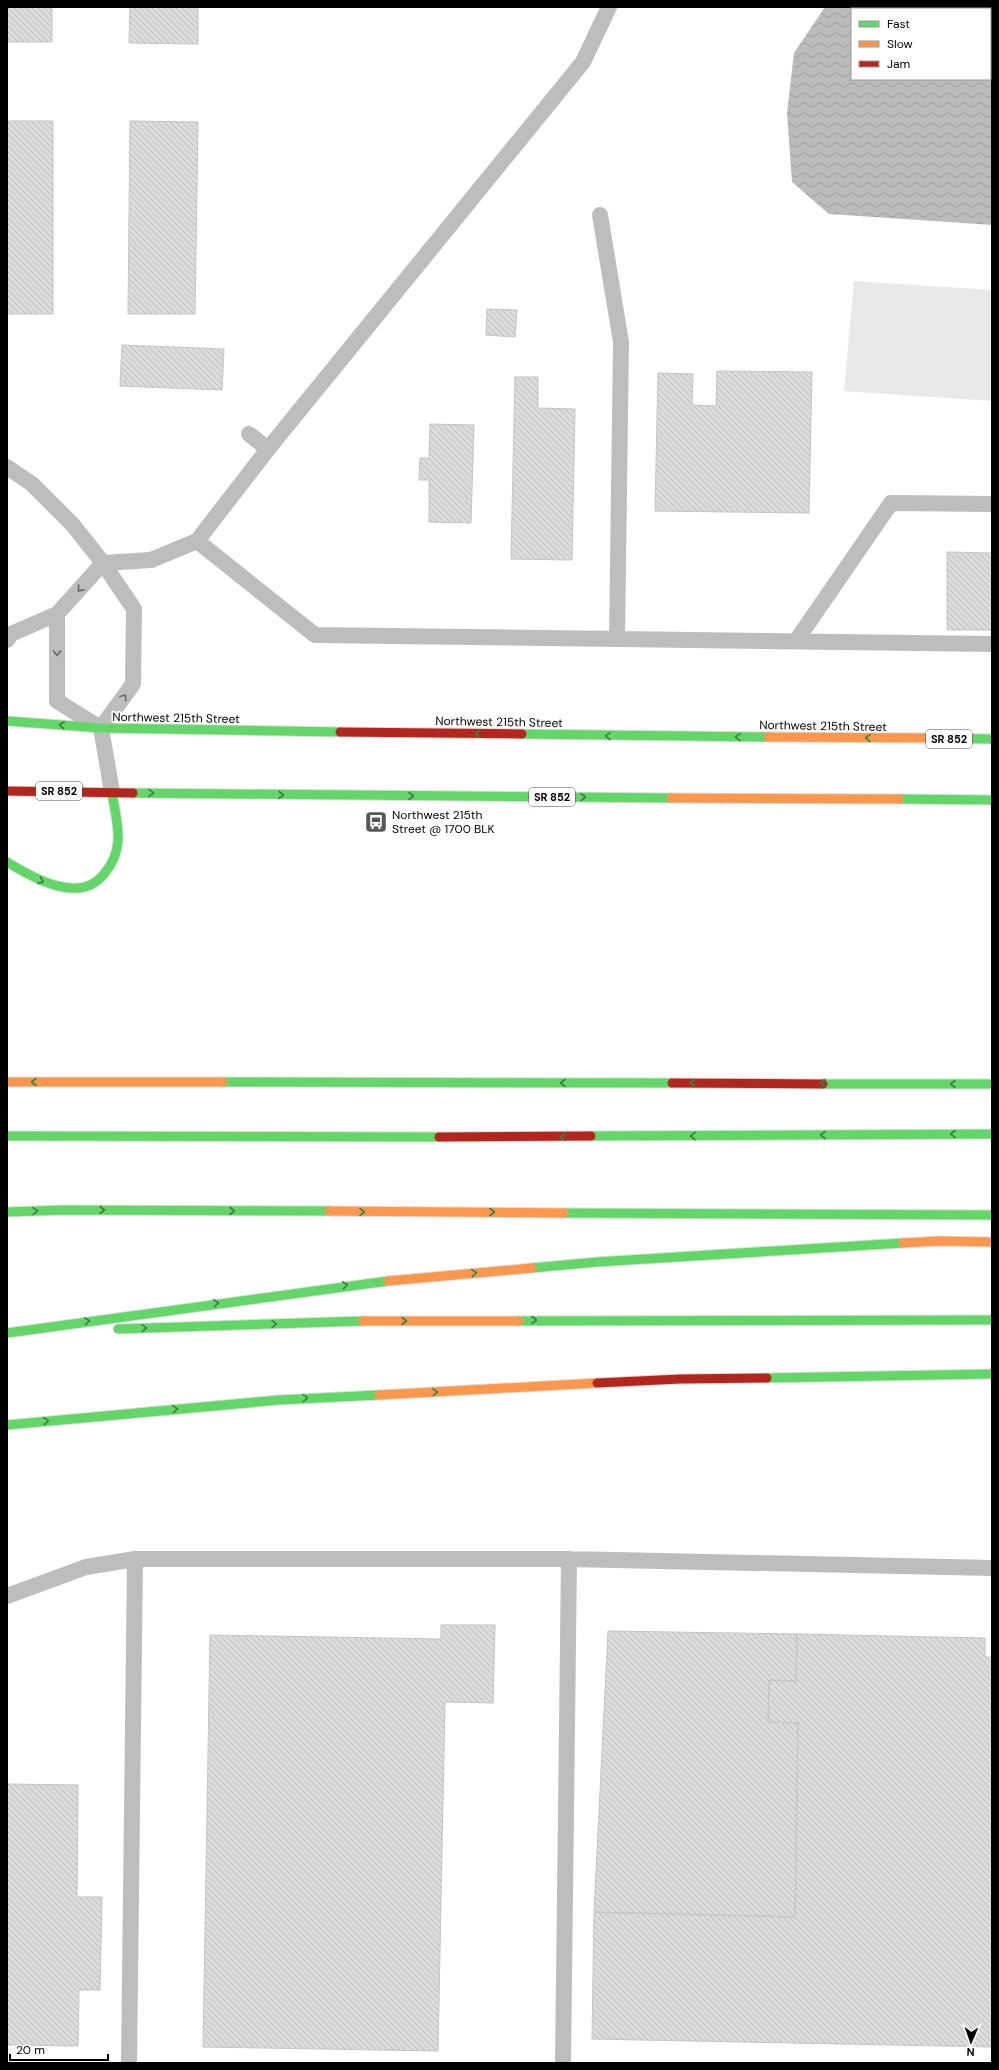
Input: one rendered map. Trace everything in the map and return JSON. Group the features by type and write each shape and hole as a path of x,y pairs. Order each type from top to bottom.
{"main road":[{"name":"Northwest 215th Street","path":"7,721 101,728 183,731 992,739"},
{"name":"SR 852","path":"7,791 992,800"},
{"path":"7,862 28,876 59,887 71,889 84,887 95,883 105,876 110,868 117,847 118,836 112,792"},
{"path":"7,1082 992,1084"},
{"path":"7,1136 483,1137 992,1134"},
{"path":"7,1212 71,1210 992,1215"},
{"path":"7,1333 364,1283 597,1262 933,1242 992,1242"},
{"path":"7,1333 345,1321 845,1319 992,1320"},
{"path":"7,1425 279,1400 680,1380 992,1374"}],"lane":[{"path":"7,640 11,634 57,614 103,563 151,560 197,541 268,449 582,62 609,7"},
{"path":"600,215 621,342 617,639"},
{"path":"249,434 268,449"},
{"path":"7,467 32,484 74,525 103,563 134,609 133,684 101,728 112,792"},
{"path":"796,641 891,503 992,504"},
{"path":"197,541 315,635 992,644"},
{"path":"57,614 57,701 101,728"},
{"path":"129,2063 135,1559"},
{"path":"7,1596 86,1567 135,1559 569,1559 992,1568"},
{"path":"563,2063 569,1559"}],"shaded area":[{"path":"854,281 992,290 992,401 844,391"}],"water":[{"path":"825,7 992,7 992,225 829,214 792,182 787,113 794,53"}],"building":[{"path":"7,7 52,7 52,42 7,42"},
{"path":"130,7 198,7 198,44 129,43"},
{"path":"7,121 53,121 53,314 7,314"},
{"path":"130,121 198,122 195,314 128,314"},
{"path":"487,309 517,310 515,337 486,335"},
{"path":"122,345 224,349 222,390 120,386"},
{"path":"717,371 812,372 809,513 655,511 658,373 693,374 692,405 716,406"},
{"path":"515,377 538,377 538,408 575,409 572,560 511,559"},
{"path":"430,424 474,425 471,523 429,522 429,480 419,480 420,458 429,458"},
{"path":"947,552 992,553 992,630 947,630"},
{"path":"441,1625 495,1625 493,1703 445,1702 438,2051 203,2047 210,1635 441,1639"},
{"path":"608,1631 797,1634 796,1681 769,1680 768,1722 798,1723 795,1917 594,1912"},
{"path":"797,1634 985,1638 985,1657 992,1657 992,2047 592,2039 594,1912 795,1917 798,1723 768,1722 769,1680 796,1681"},
{"path":"7,1784 78,1785 77,1897 102,1897 100,1990 79,1990 78,2046 7,2045"}],"traffic: fast":[{"path":"7,721 101,728 340,732"},
{"path":"522,734 768,737"},
{"path":"933,738 992,739"},
{"path":"7,862 30,875 56,886 70,888 82,887 94,883 109,867 117,850 118,828 112,792"},
{"path":"133,793 671,798"},
{"path":"899,799 992,800"},
{"path":"223,1082 672,1083"},
{"path":"823,1084 992,1084"},
{"path":"591,1136 992,1134"},
{"path":"7,1136 439,1137"},
{"path":"7,1212 63,1210 329,1211"},
{"path":"564,1213 992,1215"},
{"path":"532,1268 597,1262 903,1243"},
{"path":"7,1333 388,1281"},
{"path":"519,1321 992,1320"},
{"path":"118,1329 363,1321"},
{"path":"767,1378 992,1374"},
{"path":"7,1425 279,1400 379,1395"}],"traffic: slow":[{"path":"768,737 933,738"},
{"path":"671,798 899,799"},
{"path":"7,1082 223,1082"},
{"path":"329,1211 564,1213"},
{"path":"903,1243 940,1241 992,1242"},
{"path":"388,1281 532,1268"},
{"path":"363,1321 519,1321"},
{"path":"379,1395 597,1383"}],"traffic: jam":[{"path":"340,732 522,734"},
{"path":"7,791 133,793"},
{"path":"672,1083 823,1084"},
{"path":"439,1137 591,1136"},
{"path":"597,1383 680,1379 767,1378"}],"place":[{"name":"Northwest 215th Street @ 1700 BLK","path":"376,822"}]}
